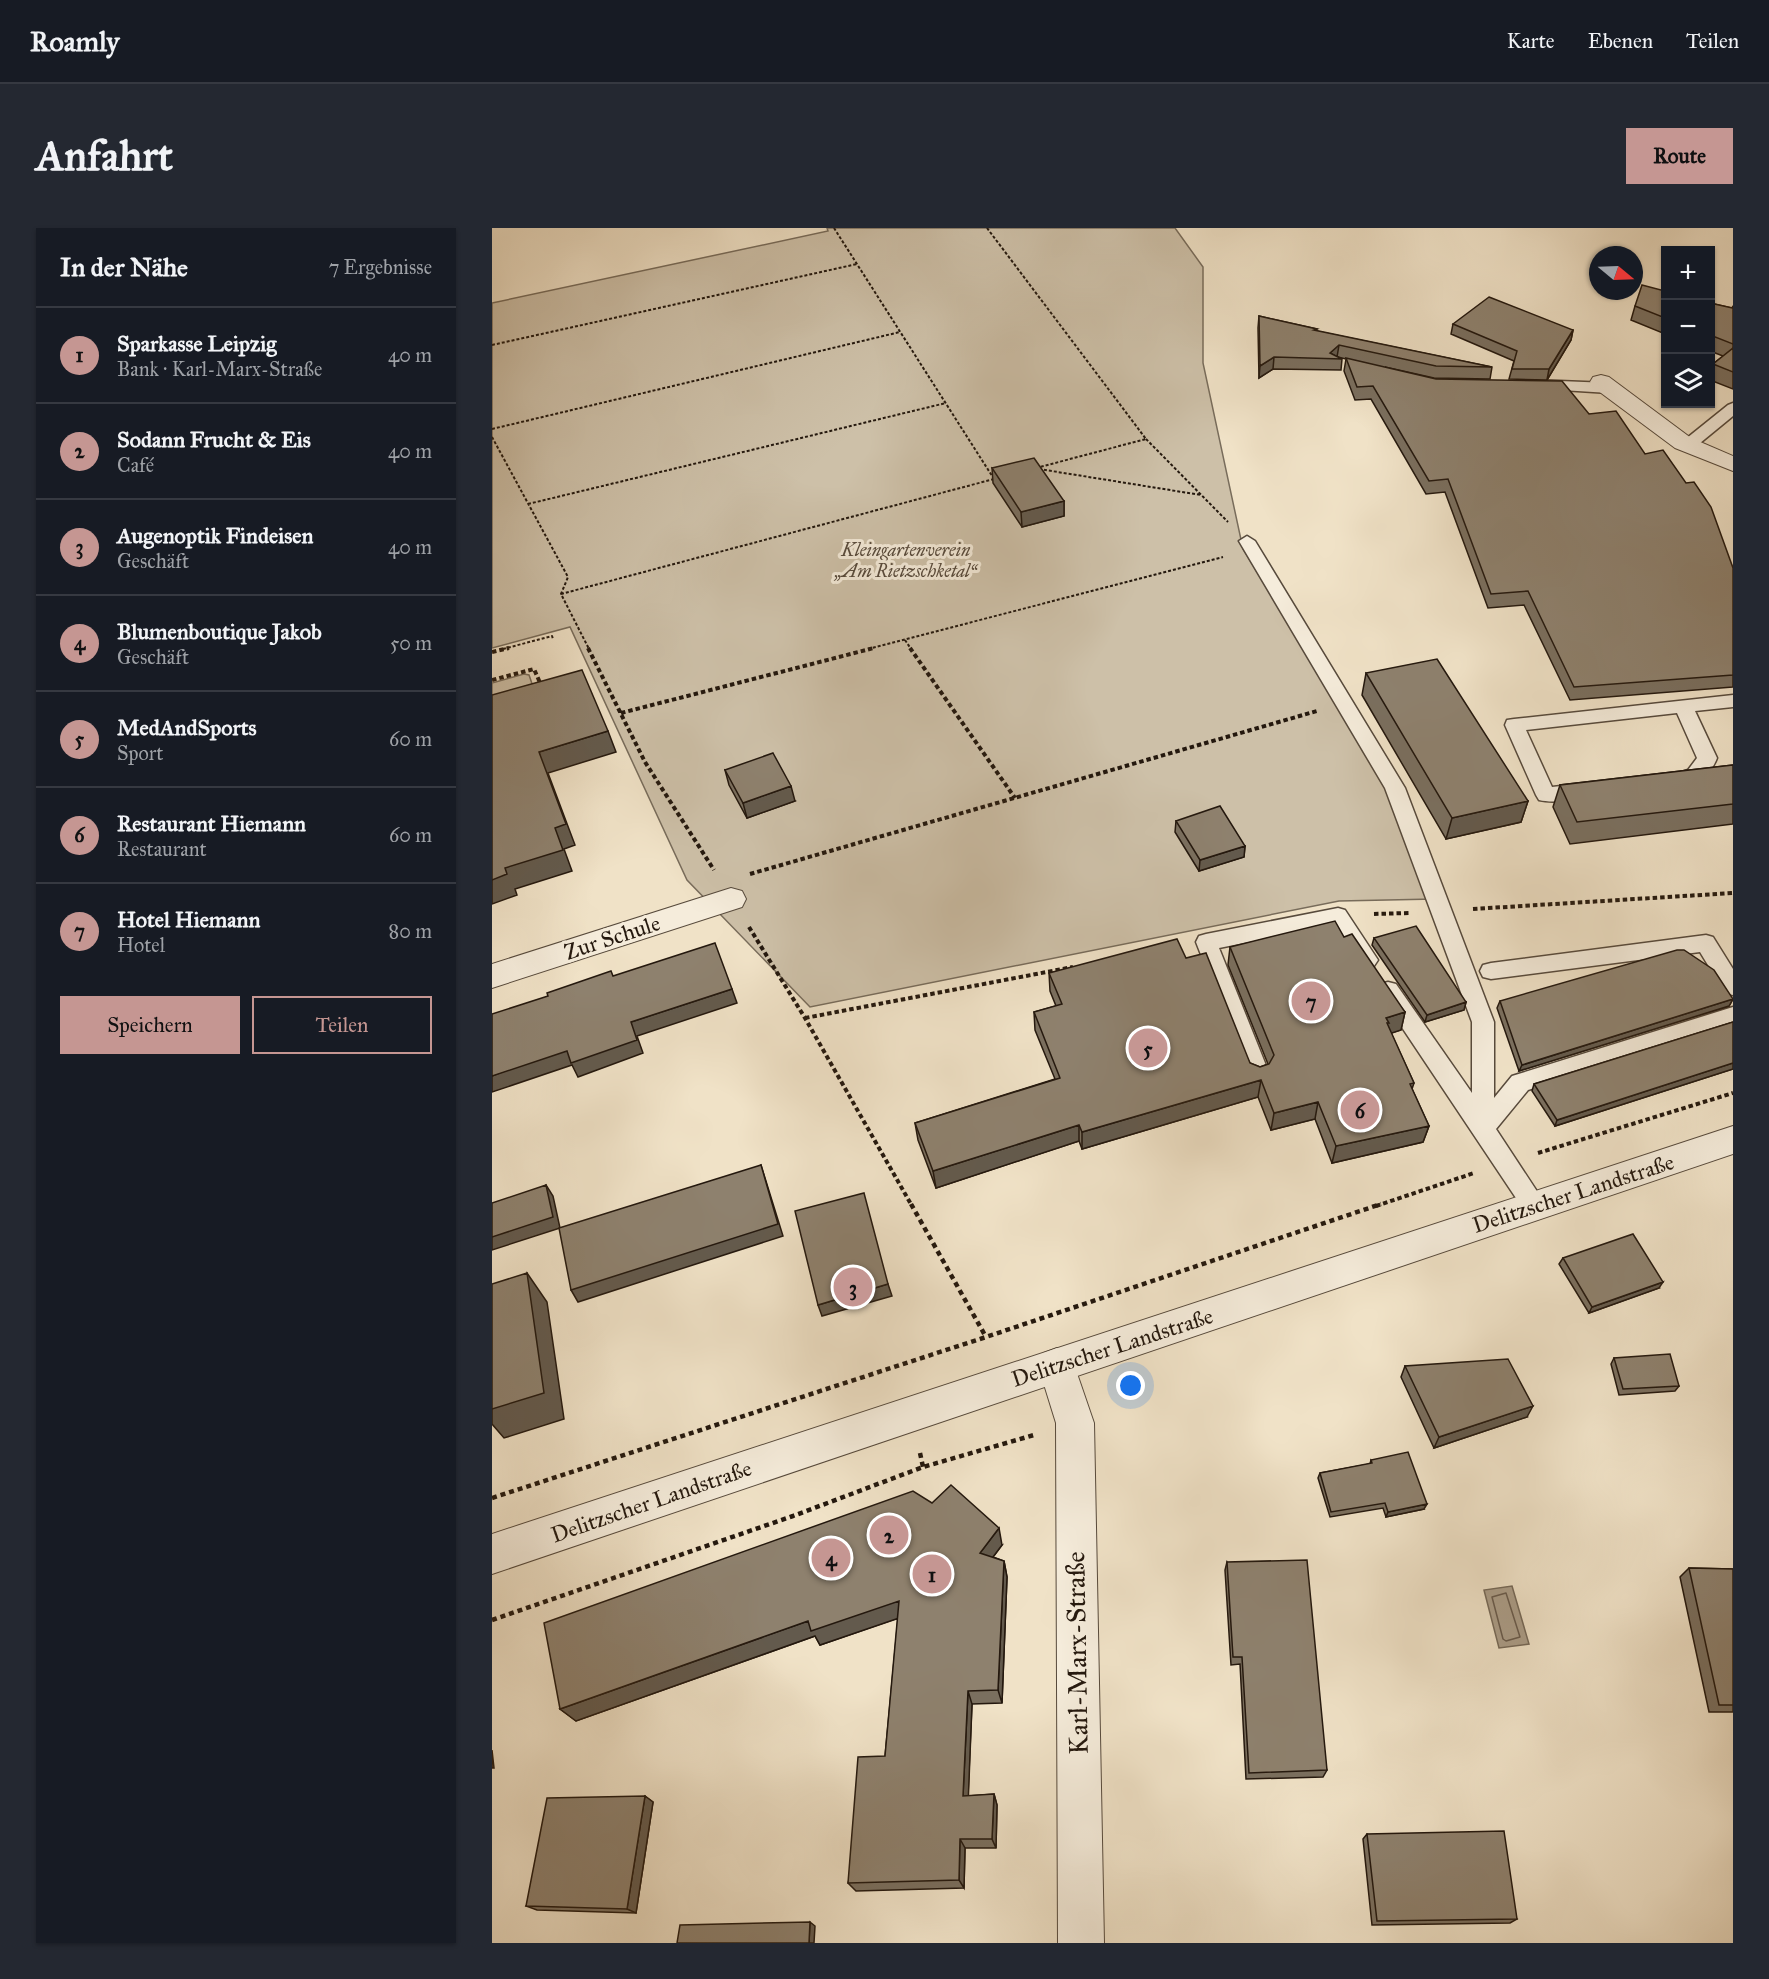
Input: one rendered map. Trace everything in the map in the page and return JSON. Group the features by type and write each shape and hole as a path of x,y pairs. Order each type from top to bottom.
{"street":[{"path":"1605,385 1688,445 1733,464"},
{"name":"Zur Schule","path":"492,976 726,890"},
{"name":"Delitzscher Landstraße","path":"492,1554 1733,1140"},
{"name":"Karl-Marx-Straße","path":"1057,1365 1075,1423 1081,1943"}],"lane":[{"path":"1515,386 1605,385"},
{"path":"1688,445 1733,408"},
{"path":"1250,545 1395,788 1483,1022 1483,1128"},
{"path":"1612,788 1546,795 1514,725 1733,701"},
{"path":"1656,783 1689,779 1705,765 1707,758 1683,706"},
{"path":"1258,1073 1206,942 1338,916 1534,1206"},
{"path":"1491,971 1706,943 1733,987"},
{"path":"1483,1128 1520,1083 1733,1016"}],"path":[{"path":"834,228 994,479"},
{"path":"621,713 905,640 1250,545 1146,439 987,228"},
{"path":"492,345 857,264"},
{"path":"492,429 900,332"},
{"path":"528,504 946,403"},
{"path":"492,437 568,578 561,594"},
{"path":"1146,439 1033,469 1201,495"},
{"path":"561,594 1004,476"},
{"path":"561,594 645,762 805,1018 986,1337"},
{"path":"492,652 552,636 553,639"},
{"path":"905,640 1015,798"},
{"path":"492,680 534,669 543,691"},
{"path":"726,890 1015,798 1346,703"},
{"path":"1338,916 1733,893"},
{"path":"805,1018 1080,966"},
{"path":"492,1498 986,1337 1506,1162 1733,1093"},
{"path":"492,1620 793,1516 924,1467 1075,1423"}],"green space":[{"name":"Kleingartenverein „Am Rietzschketal“","path":"827,228 1175,228 1203,267 1203,363 1243,549 1348,719 1389,795 1434,899 1339,901 810,1007 687,880 570,627 492,648 492,303 828,231"},
{"path":"524,674 529,675 538,701 492,716 492,683"}],"water":[{"path":"1512,1586 1529,1644 1499,1648 1484,1590"}],"building":[{"path":"1643,285 1661,290 1661,316 1635,306 1637,300 1643,300"},
{"path":"1489,297 1573,330 1549,369 1512,369 1517,351 1453,324"},
{"path":"1715,304 1732,308 1733,306 1733,344 1715,337"},
{"path":"1259,316 1317,329 1314,330 1492,367 1436,366 1339,345 1330,353 1342,359 1274,357 1260,366"},
{"path":"1733,348 1733,372 1715,365"},
{"path":"1346,358 1436,379 1562,381 1589,414 1616,411 1645,454 1663,450 1686,483 1694,482 1711,507 1733,568 1733,675 1574,687 1528,591 1491,594 1448,479 1429,481 1373,386 1357,387"},
{"path":"1034,458 1064,501 1021,512 992,468"},
{"path":"1437,659 1528,801 1452,818 1366,673"},
{"path":"582,670 608,731 539,752 566,824 555,828 563,850 505,868 507,874 492,880 492,695"},
{"path":"773,753 791,786 743,803 725,770"},
{"path":"1733,765 1733,804 1577,822 1560,785"},
{"path":"1220,806 1245,846 1200,860 1176,821"},
{"path":"1335,921 1344,937 1352,934 1405,1012 1386,1018 1389,1023 1387,1023 1414,1083 1410,1084 1429,1126 1336,1146 1318,1102 1274,1113 1261,1080 1082,1132 1079,1125 933,1171 915,1123 1060,1078 1034,1012 1062,1004 1049,973 1177,939 1186,958 1206,953 1250,1063 1260,1067 1269,1064 1274,1055 1230,947"},
{"path":"1416,926 1466,1002 1427,1015 1374,938"},
{"path":"715,943 732,989 631,1022 637,1040 571,1063 567,1051 492,1076 492,1014 548,996 547,993 611,971 613,976"},
{"path":"1677,950 1684,950 1714,970 1733,999 1522,1065 1500,1001"},
{"path":"1733,1022 1733,1063 1557,1120 1534,1084"},
{"path":"761,1165 778,1224 571,1290 559,1228"},
{"path":"546,1185 553,1217 492,1237 492,1203"},
{"path":"864,1193 888,1284 818,1305 795,1211"},
{"path":"1633,1234 1663,1282 1592,1307 1563,1258"},
{"path":"527,1273 544,1393 492,1409 492,1284"},
{"path":"1670,1354 1679,1386 1623,1389 1614,1358"},
{"path":"1508,1359 1533,1406 1439,1437 1405,1366"},
{"path":"1408,1452 1427,1504 1388,1512 1385,1503 1331,1512 1320,1473 1372,1463 1371,1460"},
{"path":"951,1485 999,1528 980,1553 1004,1561 998,1690 968,1691 963,1796 994,1794 992,1839 960,1839 959,1880 848,1883 858,1757 885,1756 899,1601 811,1631 808,1621 560,1709 544,1623 913,1491 932,1503"},
{"path":"1307,1560 1327,1770 1249,1773 1242,1657 1233,1657 1227,1562"},
{"path":"1689,1568 1733,1569 1733,1705 1719,1705"},
{"path":"645,1796 627,1909 526,1906 547,1798"},
{"path":"1504,1831 1517,1919 1377,1921 1367,1834"},
{"path":"810,1922 809,1943 677,1943 680,1925"}],"place":[{"name":"Hotel Hiemann","path":"1311,1001"},
{"name":"MedAndSports","path":"1148,1048"},
{"name":"Restaurant Hiemann","path":"1360,1110"},
{"name":"Augenoptik Findeisen","path":"853,1287"},
{"name":"Sodann Frucht & Eis","path":"889,1535"},
{"name":"Blumenboutique Jakob","path":"831,1558"},
{"name":"Sparkasse Leipzig","path":"932,1574"}]}
